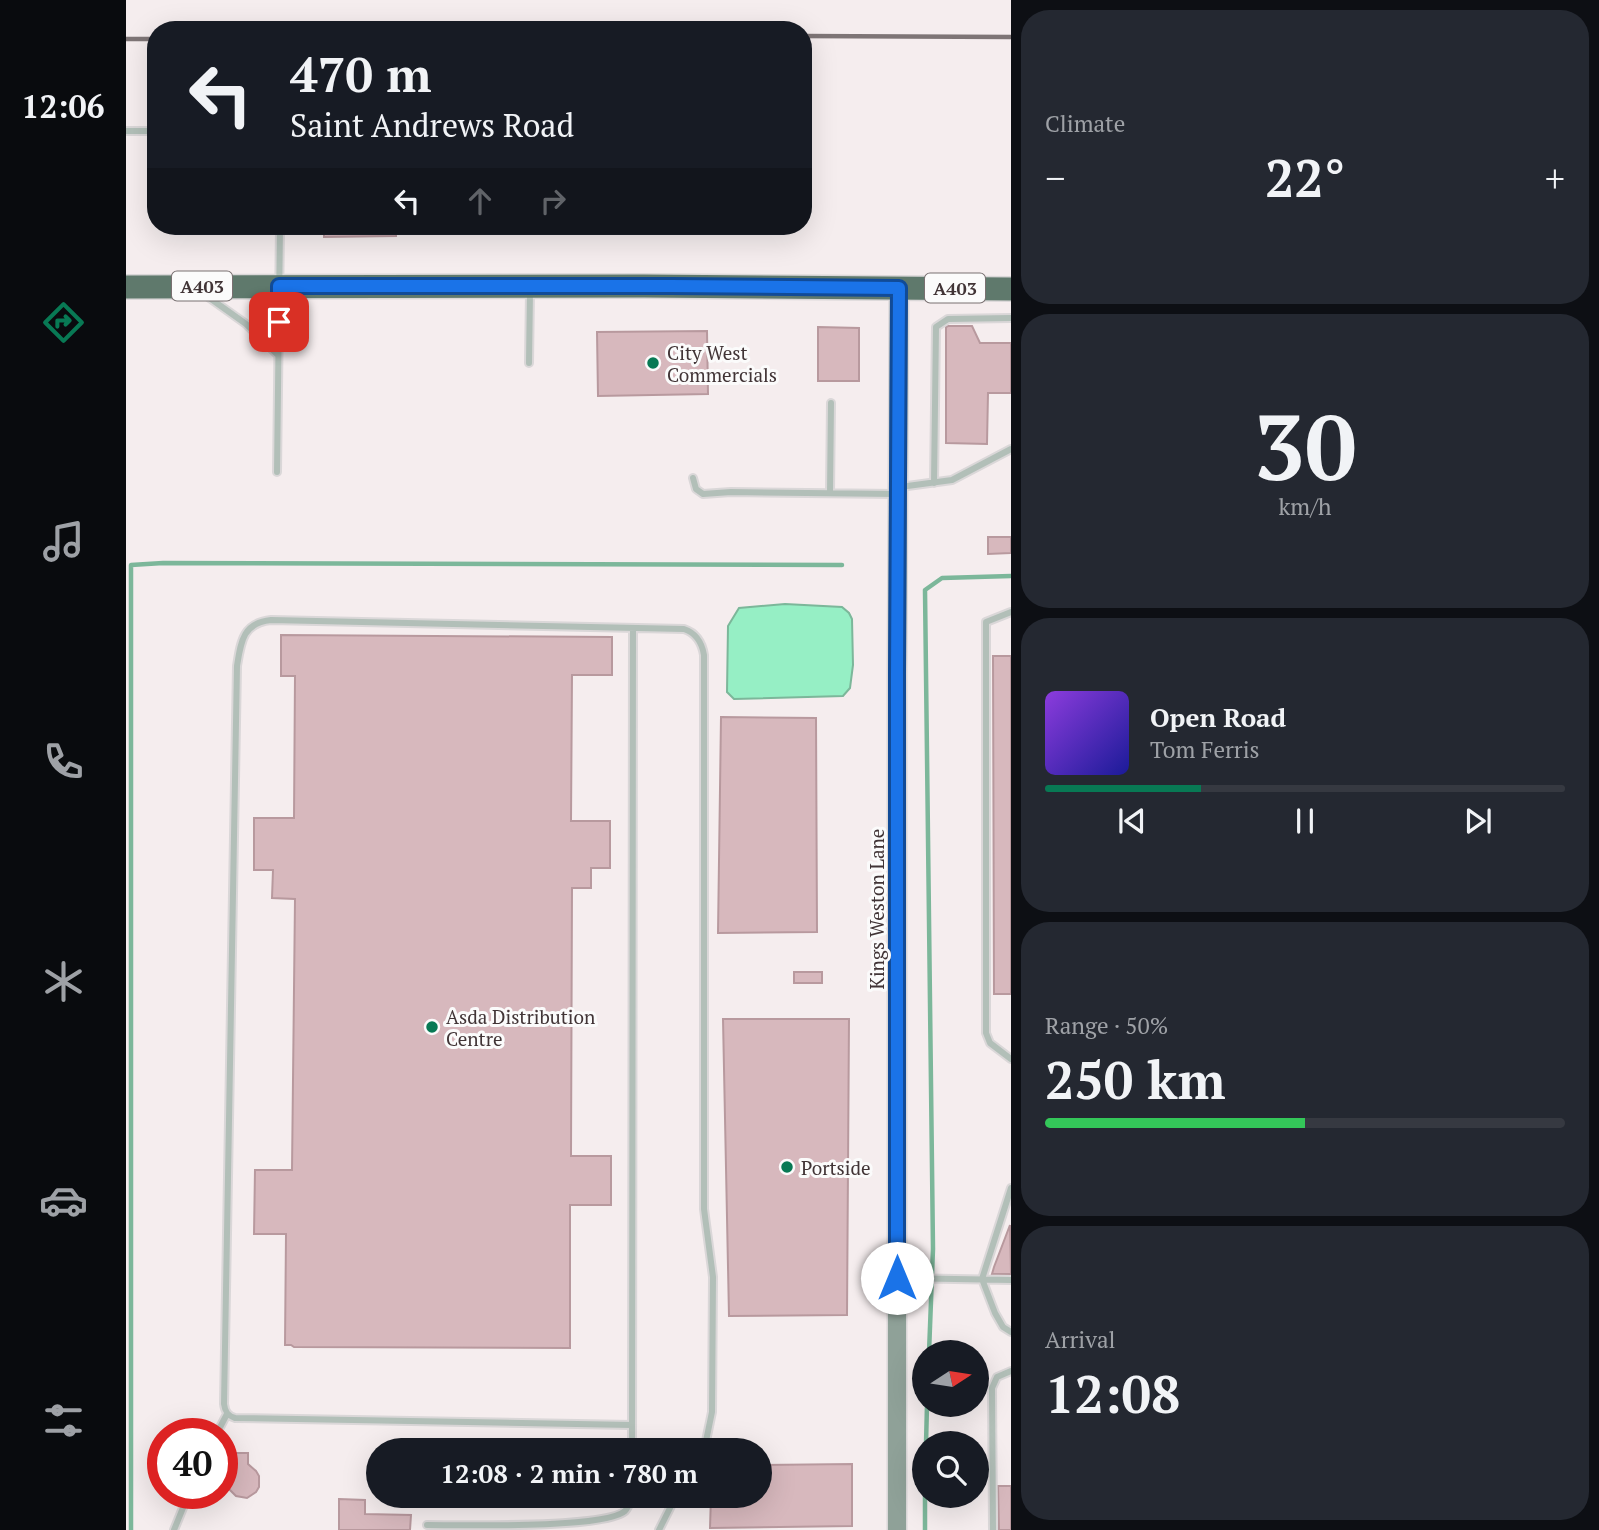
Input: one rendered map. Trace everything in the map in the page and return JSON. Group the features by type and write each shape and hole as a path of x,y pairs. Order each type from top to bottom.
{"highway":[{"name":"A403","path":"126,287 1011,289"}],"street":[{"name":"Kings Weston Lane","path":"897,1530 899,288"}],"lane":[{"path":"126,131 147,131"},
{"path":"277,472 280,235"},
{"path":"194,286 246,324 278,355"},
{"path":"529,363 531,286"},
{"path":"934,483 936,327 948,319 1011,318"},
{"path":"830,493 831,403"},
{"path":"692,478 696,489 703,494 898,490 952,480 1011,449"},
{"path":"1011,612 986,621 986,1033 990,1043 1011,1059"},
{"path":"225,1418 237,666 247,632 260,621 271,620 684,629 700,641 704,656 704,1209 713,1278 712,1412 707,1438"},
{"path":"632,1438 633,628"},
{"path":"1011,1188 982,1279 995,1313 1003,1327 1011,1332"},
{"path":"897,1278 1011,1280"},
{"path":"993,1530 992,1388 997,1377 1011,1371"},
{"path":"227,1414 235,1418 632,1426"},
{"path":"427,1525 510,1526 593,1520 618,1515 627,1508"},
{"path":"659,1530 670,1508"},
{"path":"174,1530 183,1509"}],"shaded area":[{"path":"126,0 1011,0 1011,1530 126,1530"},
{"path":"785,604 842,607 849,613 852,619 853,665 850,688 843,696 734,699 727,692 728,626 739,608"}],"building":[{"path":"324,235 396,235 396,236"},
{"path":"948,326 972,326 980,343 1011,343 1011,393 988,393 987,444 946,443"},
{"path":"818,327 859,328 859,381 818,381"},
{"name":"City West Commercials","path":"707,331 708,394 598,396 597,332"},
{"path":"988,537 1011,537 1011,553 988,554"},
{"name":"Asda Distribution Centre","path":"281,635 612,637 612,675 572,675 571,821 610,821 610,868 591,868 591,888 572,888 571,1156 611,1156 611,1205 570,1205 570,1348 285,1345 286,1234 254,1234 255,1170 292,1170 295,899 272,898 273,870 254,870 254,818 294,818 295,676 281,676"},
{"path":"993,656 1011,656 1011,994 994,994"},
{"path":"721,717 816,718 817,932 718,933"},
{"path":"794,972 822,972 822,983 794,983"},
{"name":"Portside","path":"723,1019 849,1019 847,1315 729,1316"},
{"path":"1010,1225 1011,1274 992,1274 994,1267"},
{"path":"238,1453 248,1453 248,1464 259,1476 259,1487 247,1498 238,1496"},
{"path":"852,1464 852,1526 710,1528 711,1508 772,1508 772,1465"},
{"path":"998,1486 1011,1486 1011,1530 999,1530"},
{"path":"339,1499 365,1500 365,1514 411,1515 410,1530 339,1530"}],"waterway":[{"path":"131,1530 131,565 842,565"},
{"path":"930,1340 933,1249 925,590 942,578 1011,576"},
{"path":"926,1431 927,1418"},
{"path":"925,1508 925,1530"}],"railway":[{"path":"812,36 1011,37"},
{"path":"126,39 147,39"}],"place":[{"name":"City West Commercials","path":"653,363"},
{"name":"Asda Distribution Centre","path":"432,1027"},
{"name":"Portside","path":"787,1167"}],"route":[{"path":"279,322 279,286 899,288 897,1278"}]}
